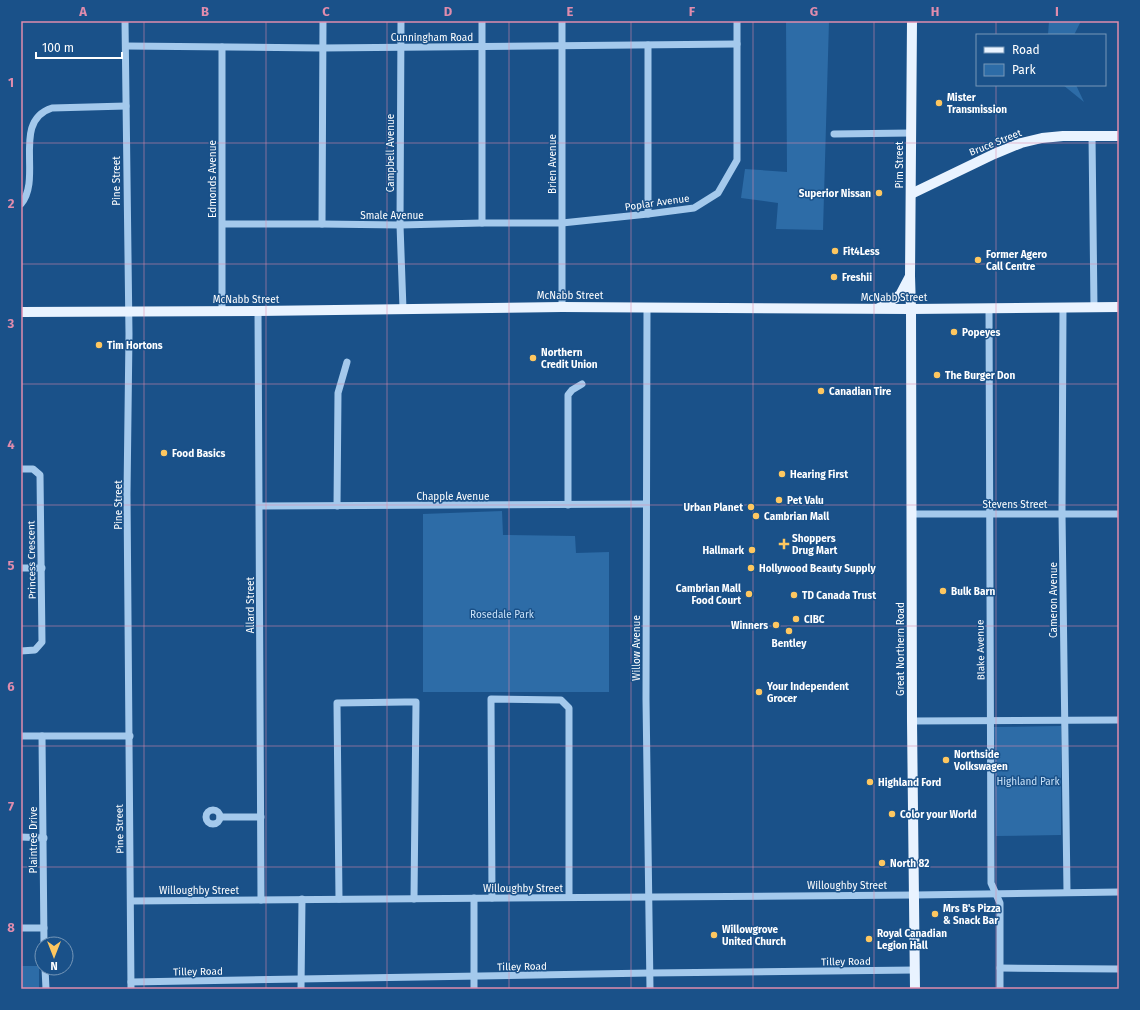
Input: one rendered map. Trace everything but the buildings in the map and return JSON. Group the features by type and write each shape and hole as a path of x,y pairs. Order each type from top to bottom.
{"main road":[{"name":"Pim Street","path":"911,309 912,21"},
{"name":"Bruce Street","path":"911,194 994,154 1022,143 1042,138 1063,136 1119,136"},
{"path":"878,309 900,295 910,276"},
{"name":"McNabb Street","path":"21,312 562,307 878,309 1119,307"},
{"name":"Great Northern Road","path":"911,309 912,721 915,989"}],"street":[{"name":"Pine Street","path":"125,21 131,986"},
{"path":"322,224 323,21"},
{"name":"Campbell Avenue","path":"401,21 400,226 403,309"},
{"path":"482,21 482,223"},
{"name":"Brien Avenue","path":"562,21 562,307"},
{"name":"Poplar Avenue","path":"562,223 694,208 718,193 737,160 737,21"},
{"name":"Cunningham Road","path":"126,46 322,48 738,44"},
{"path":"648,45 648,214"},
{"name":"Edmonds Avenue","path":"222,48 222,311"},
{"path":"21,204 26,197 29,181 29,141 32,126 36,118 43,111 52,108 126,106"},
{"path":"834,134 912,133"},
{"path":"1092,136 1094,308"},
{"name":"Smale Avenue","path":"223,224 400,226 482,223 562,223"},
{"name":"Willow Avenue","path":"647,307 646,699 650,989"},
{"name":"Blake Avenue","path":"989,308 991,883 1000,903 1000,989"},
{"name":"Cameron Avenue","path":"1063,308 1062,514 1066,892"},
{"name":"Allard Street","path":"258,311 261,900"},
{"path":"337,506 338,393 347,362"},
{"path":"568,505 568,395 572,390 582,384"},
{"name":"Princess Crescent","path":"21,468 33,469 40,475 42,568 42,642 35,650 21,651"},
{"name":"Chapple Avenue","path":"260,506 646,504"},
{"name":"Stevens Street","path":"911,514 1119,514"},
{"path":"21,568 42,568"},
{"path":"492,898 491,699 561,700 569,708 569,898"},
{"path":"339,899 338,703 416,702 414,899"},
{"path":"912,721 1119,720"},
{"path":"21,736 130,736"},
{"name":"Plaintree Drive","path":"42,736 44,936"},
{"path":"220,817 261,817"},
{"path":"21,837 44,838"},
{"name":"Willoughby Street","path":"131,901 1119,892"},
{"path":"474,898 474,989"},
{"path":"301,989 302,900"},
{"path":"21,928 44,928"},
{"path":"1000,968 1119,968"},
{"name":"Tilley Road","path":"131,986 301,980 650,973 915,970"},
{"path":"45,976 46,989"}],"green space":[{"path":"786,21 829,21 823,230 776,229 778,203 741,198 745,169 787,172"},
{"path":"1049,21 1081,21 1074,34 1048,34"},
{"path":"1064,86 1076,86 1084,102"},
{"name":"Rosedale Park","path":"502,511 503,535 575,536 576,553 609,552 609,692 423,692 423,514"},
{"name":"Highland Park","path":"1061,726 1061,835 996,836 994,727"},
{"path":"21,966 34,966 34,976 39,976 39,989 21,989"}],"place":[{"name":"Mister Transmission","path":"939,103"},
{"name":"Superior Nissan","path":"879,193"},
{"name":"Fit4Less","path":"835,251"},
{"name":"Former Agero Call Centre","path":"978,260"},
{"name":"Freshii","path":"834,277"},
{"name":"Popeyes","path":"954,332"},
{"name":"Tim Hortons","path":"99,345"},
{"name":"Northern Credit Union","path":"533,358"},
{"name":"The Burger Don","path":"937,375"},
{"name":"Canadian Tire","path":"821,391"},
{"name":"Food Basics","path":"164,453"},
{"name":"Hearing First","path":"782,474"},
{"name":"Pet Valu","path":"779,500"},
{"name":"Urban Planet","path":"751,507"},
{"name":"Cambrian Mall","path":"756,516"},
{"name":"Shoppers Drug Mart","path":"784,544"},
{"name":"Hallmark","path":"752,550"},
{"name":"Hollywood Beauty Supply","path":"751,568"},
{"name":"Bulk Barn","path":"943,591"},
{"name":"Cambrian Mall Food Court","path":"749,594"},
{"name":"TD Canada Trust","path":"794,595"},
{"name":"CIBC","path":"796,619"},
{"name":"Winners","path":"776,625"},
{"name":"Bentley","path":"789,631"},
{"name":"Your Independent Grocer","path":"759,692"},
{"name":"Northside Volkswagen","path":"946,760"},
{"name":"Highland Ford","path":"870,782"},
{"name":"Color your World","path":"892,814"},
{"name":"North 82","path":"882,863"},
{"name":"Mrs B's Pizza & Snack Bar","path":"935,914"},
{"name":"Willowgrove United Church","path":"714,935"},
{"name":"Royal Canadian Legion Hall","path":"869,939"}]}
